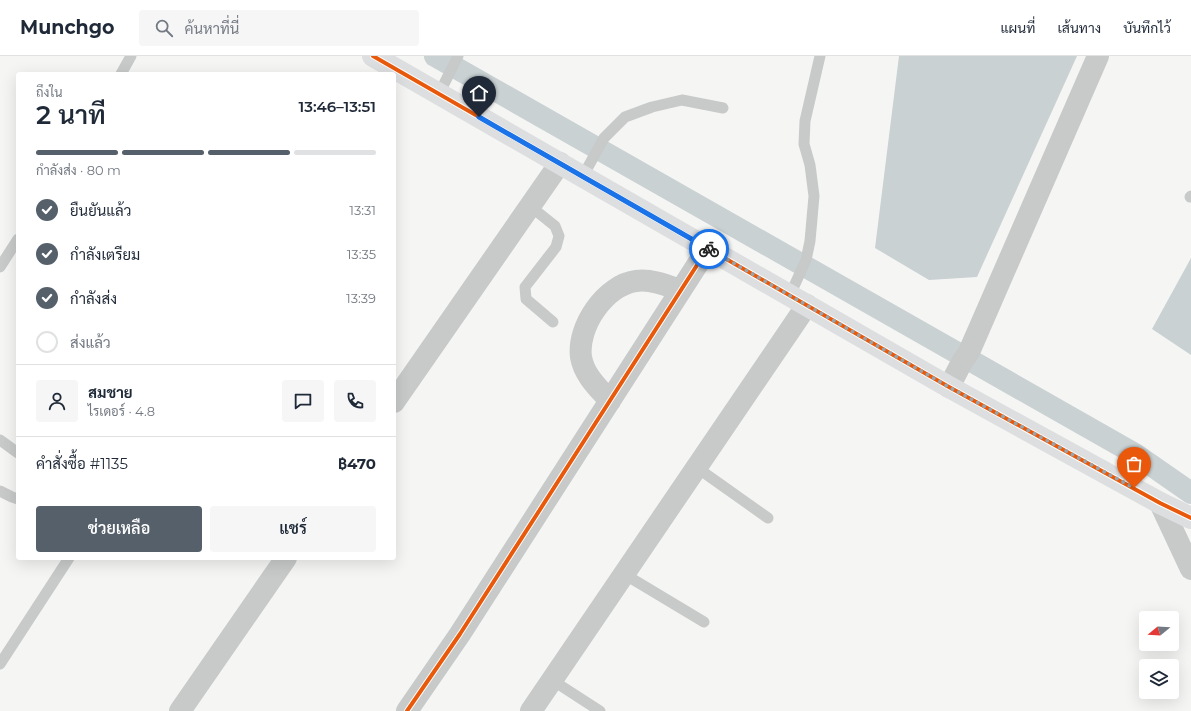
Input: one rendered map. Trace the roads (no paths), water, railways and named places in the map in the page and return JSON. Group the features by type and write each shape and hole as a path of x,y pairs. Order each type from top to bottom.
{"street":[{"path":"374,56 390,70 443,86 560,163 587,169 708,248 798,293 949,387 1160,503 1191,518"},
{"path":"949,387 966,357 1098,56"},
{"path":"396,399 560,163"},
{"path":"407,711 460,634 708,248"},
{"path":"610,400 590,380 581,358 582,339 588,320 603,298 619,286 636,281 653,281 680,290"},
{"path":"531,711 696,467 798,293"},
{"path":"1160,503 1191,570"},
{"path":"180,711 285,560"}],"lane":[{"path":"122,72 131,56"},
{"path":"798,293 810,241 814,196 810,165 804,144 805,121 820,56"},
{"path":"443,86 458,57"},
{"path":"587,169 604,138 625,116 652,107 682,100 723,108"},
{"path":"530,206 555,226 559,236 556,247 525,287 526,299 553,322"},
{"path":"0,267 16,242"},
{"path":"0,440 16,452"},
{"path":"696,467 768,518"},
{"path":"0,491 16,498"},
{"path":"0,664 3,652 68,560"},
{"path":"624,574 704,622"},
{"path":"552,680 600,711"}],"waterway":[{"path":"435,56 1135,454 1191,493"}]}
